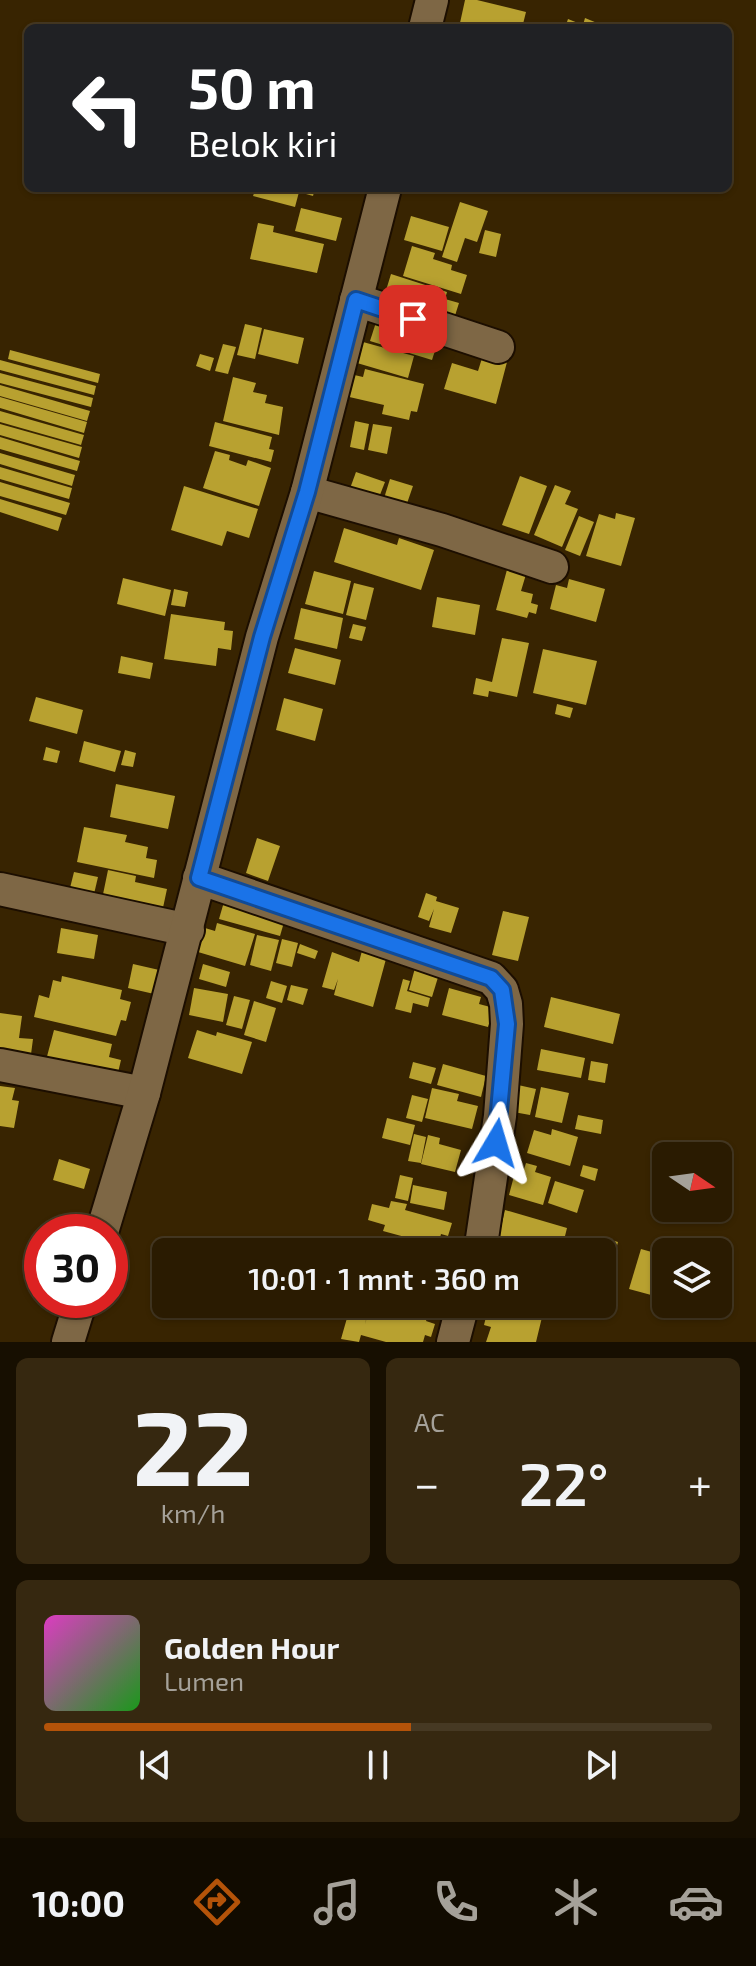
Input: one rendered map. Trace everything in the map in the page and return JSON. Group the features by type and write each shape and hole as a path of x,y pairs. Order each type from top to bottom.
{"street":[{"path":"426,24 432,0"},
{"path":"107,1214 188,930 262,637 307,492 384,192"},
{"path":"356,300 498,347"},
{"path":"307,492 442,530 552,567"},
{"path":"199,878 491,978 498,984 506,1004 507,1024 500,1116 484,1238"},
{"path":"0,889 188,930"},
{"path":"0,1065 144,1093"},
{"path":"68,1342 75,1318"},
{"path":"453,1342 459,1318"}],"building":[{"path":"465,0 526,12 523,24 460,23"},
{"path":"585,18 600,24 583,24"},
{"path":"254,192 299,192 295,207 253,196"},
{"path":"460,202 488,211 477,242 465,238 457,262 442,257"},
{"path":"301,208 342,218 336,241 295,231"},
{"path":"411,216 449,227 442,251 404,240"},
{"path":"258,223 274,226 273,232 324,244 317,273 250,259"},
{"path":"485,230 501,234 496,257 479,253"},
{"path":"412,246 435,253 433,259 452,265 451,270 467,275 461,294 403,276"},
{"path":"391,274 447,292 445,299 459,303 452,325 384,297"},
{"path":"378,316 439,338 432,360 370,341"},
{"path":"245,324 262,328 255,359 237,355"},
{"path":"264,329 304,338 298,364 258,354"},
{"path":"363,342 414,356 408,378 357,363"},
{"path":"223,344 236,347 228,374 215,371"},
{"path":"10,350 100,374 98,383 8,359"},
{"path":"200,354 214,358 210,371 196,366"},
{"path":"483,355 507,362 496,404 444,389 452,363 478,371"},
{"path":"0,360 96,386 94,395 0,370"},
{"path":"365,369 424,384 417,412 411,411 409,420 382,414 384,405 345,396 350,374 363,377"},
{"path":"0,373 93,398 91,407 0,383"},
{"path":"233,377 256,383 253,392 267,395 265,403 283,407 279,435 223,421"},
{"path":"0,385 90,411 87,421 0,396"},
{"path":"0,397 87,422 84,433 0,408"},
{"path":"0,411 84,435 81,445 0,422"},
{"path":"355,421 369,424 364,450 350,447"},
{"path":"215,422 272,437 269,449 274,450 271,462 209,446"},
{"path":"0,424 82,447 79,458 0,435"},
{"path":"373,424 392,427 387,454 368,450"},
{"path":"0,437 80,461 77,471 0,449"},
{"path":"215,451 230,455 229,460 246,466 248,460 271,468 259,506 203,488"},
{"path":"0,453 75,475 72,486 0,464"},
{"path":"0,467 72,488 69,499 0,479"},
{"path":"356,472 385,482 376,505 348,494"},
{"path":"520,476 547,486 529,534 502,525"},
{"path":"390,479 413,486 403,515 381,508"},
{"path":"0,482 70,503 66,515 0,496"},
{"path":"555,485 571,491 565,504 578,509 562,547 534,535"},
{"path":"184,486 258,509 249,538 227,531 222,546 171,530"},
{"path":"0,499 62,518 58,531 0,512"},
{"path":"616,513 635,518 621,566 586,556 599,514 615,519"},
{"path":"579,516 594,522 580,556 565,550"},
{"path":"344,528 397,545 399,538 434,550 421,590 334,562"},
{"path":"508,566 527,571 521,591 533,594 531,603 538,605 536,614 529,612 527,618 496,610"},
{"path":"314,571 351,581 343,614 305,604"},
{"path":"123,578 171,590 165,616 117,604"},
{"path":"569,579 605,589 596,622 550,609 556,585 567,588"},
{"path":"354,583 374,588 366,620 346,615"},
{"path":"174,589 188,592 185,607 171,605"},
{"path":"437,597 480,605 475,635 432,627"},
{"path":"301,608 343,618 337,649 294,639"},
{"path":"171,614 225,622 224,630 233,631 231,650 218,648 216,666 164,659"},
{"path":"353,624 366,627 362,641 349,638"},
{"path":"502,638 529,643 517,697 489,691 488,697 473,694 476,678 492,682"},
{"path":"295,648 341,660 335,685 288,673"},
{"path":"543,649 597,661 586,705 533,693"},
{"path":"121,656 153,663 150,679 118,673"},
{"path":"36,697 83,710 77,734 29,721"},
{"path":"284,698 323,709 315,741 276,730"},
{"path":"557,704 573,708 570,718 555,714"},
{"path":"84,741 121,751 115,772 79,762"},
{"path":"46,747 60,751 57,763 43,760"},
{"path":"125,750 136,753 133,767 121,765"},
{"path":"116,784 175,796 168,829 110,817"},
{"path":"84,827 127,835 125,842 148,847 146,858 157,860 154,878 77,862"},
{"path":"257,838 280,846 268,881 246,873"},
{"path":"108,870 136,876 135,882 167,889 161,917 101,904"},
{"path":"74,872 98,877 94,894 70,888"},
{"path":"426,893 437,897 436,901 459,908 451,933 429,927 434,909 429,921 418,917"},
{"path":"226,895 287,912 280,936 219,919"},
{"path":"503,911 529,917 518,961 492,955"},
{"path":"217,923 255,934 245,966 198,952 205,928 215,931"},
{"path":"61,928 98,935 94,959 57,953"},
{"path":"257,935 279,940 271,971 250,965"},
{"path":"282,939 298,943 292,967 276,963"},
{"path":"300,944 318,951 315,959 297,953"},
{"path":"363,947 376,950 375,956 386,959 373,1007 334,995 338,979 334,990 322,987 332,952 359,962"},
{"path":"133,964 168,972 163,996 128,988"},
{"path":"203,964 230,972 226,987 199,979"},
{"path":"415,968 439,974 432,997 409,990"},
{"path":"62,976 122,990 120,999 131,1002 126,1021 121,1020 116,1036 34,1017 39,995 49,998 53,980 61,982"},
{"path":"403,979 410,981 407,991 430,998 428,1007 413,1003 411,1013 395,1009"},
{"path":"271,981 287,986 282,1003 266,998"},
{"path":"291,985 308,989 303,1005 287,1000"},
{"path":"194,988 228,994 223,1022 189,1015"},
{"path":"449,988 481,997 479,1004 494,1008 488,1027 442,1015"},
{"path":"234,996 250,1000 242,1029 226,1025"},
{"path":"551,997 620,1014 613,1044 544,1027"},
{"path":"254,1001 276,1008 266,1042 244,1035"},
{"path":"0,1013 22,1016 19,1038 33,1039 30,1062 0,1058"},
{"path":"54,1030 112,1044 109,1057 121,1060 116,1081 45,1064"},
{"path":"197,1030 252,1042 242,1074 188,1058"},
{"path":"541,1049 585,1058 581,1078 537,1070"},
{"path":"591,1061 608,1064 605,1083 588,1080"},
{"path":"413,1062 436,1068 431,1084 409,1078"},
{"path":"443,1064 486,1076 481,1097 437,1085"},
{"path":"509,1083 536,1089 530,1115 503,1110"},
{"path":"0,1086 15,1088 12,1100 19,1101 14,1128 0,1126"},
{"path":"541,1087 569,1093 562,1123 535,1117"},
{"path":"432,1088 459,1094 457,1101 478,1106 472,1129 425,1118"},
{"path":"412,1095 428,1099 422,1122 406,1118"},
{"path":"578,1115 603,1120 601,1134 575,1129"},
{"path":"387,1118 415,1125 410,1145 382,1138"},
{"path":"552,1129 578,1137 570,1166 527,1153 534,1130 551,1135"},
{"path":"414,1134 426,1137 421,1163 408,1161"},
{"path":"428,1135 440,1138 439,1144 461,1150 455,1172 421,1164"},
{"path":"59,1159 90,1169 84,1189 53,1180"},
{"path":"526,1163 537,1166 535,1172 551,1177 543,1205 509,1195 514,1176 521,1179"},
{"path":"583,1165 598,1169 595,1181 580,1176"},
{"path":"400,1175 413,1178 408,1201 395,1198"},
{"path":"555,1181 584,1190 577,1213 548,1203"},
{"path":"413,1185 447,1192 444,1210 410,1203"},
{"path":"391,1201 407,1204 405,1210 452,1223 448,1236 409,1238 383,1231 385,1225 368,1220 372,1204 389,1208"},
{"path":"505,1210 567,1228 564,1238 499,1236"},
{"path":"641,1249 652,1252 652,1295 629,1289"},
{"path":"347,1318 366,1318 365,1324 367,1318 427,1318 426,1321 435,1324 431,1337 425,1335 423,1342 386,1342 361,1335 359,1342 341,1339"},
{"path":"486,1318 542,1318 536,1342 486,1342 491,1327 484,1325"}],"route":[{"path":"413,319 356,300 307,492 262,637 199,878 491,978 498,984 506,1004 507,1024 496,1143"}]}
